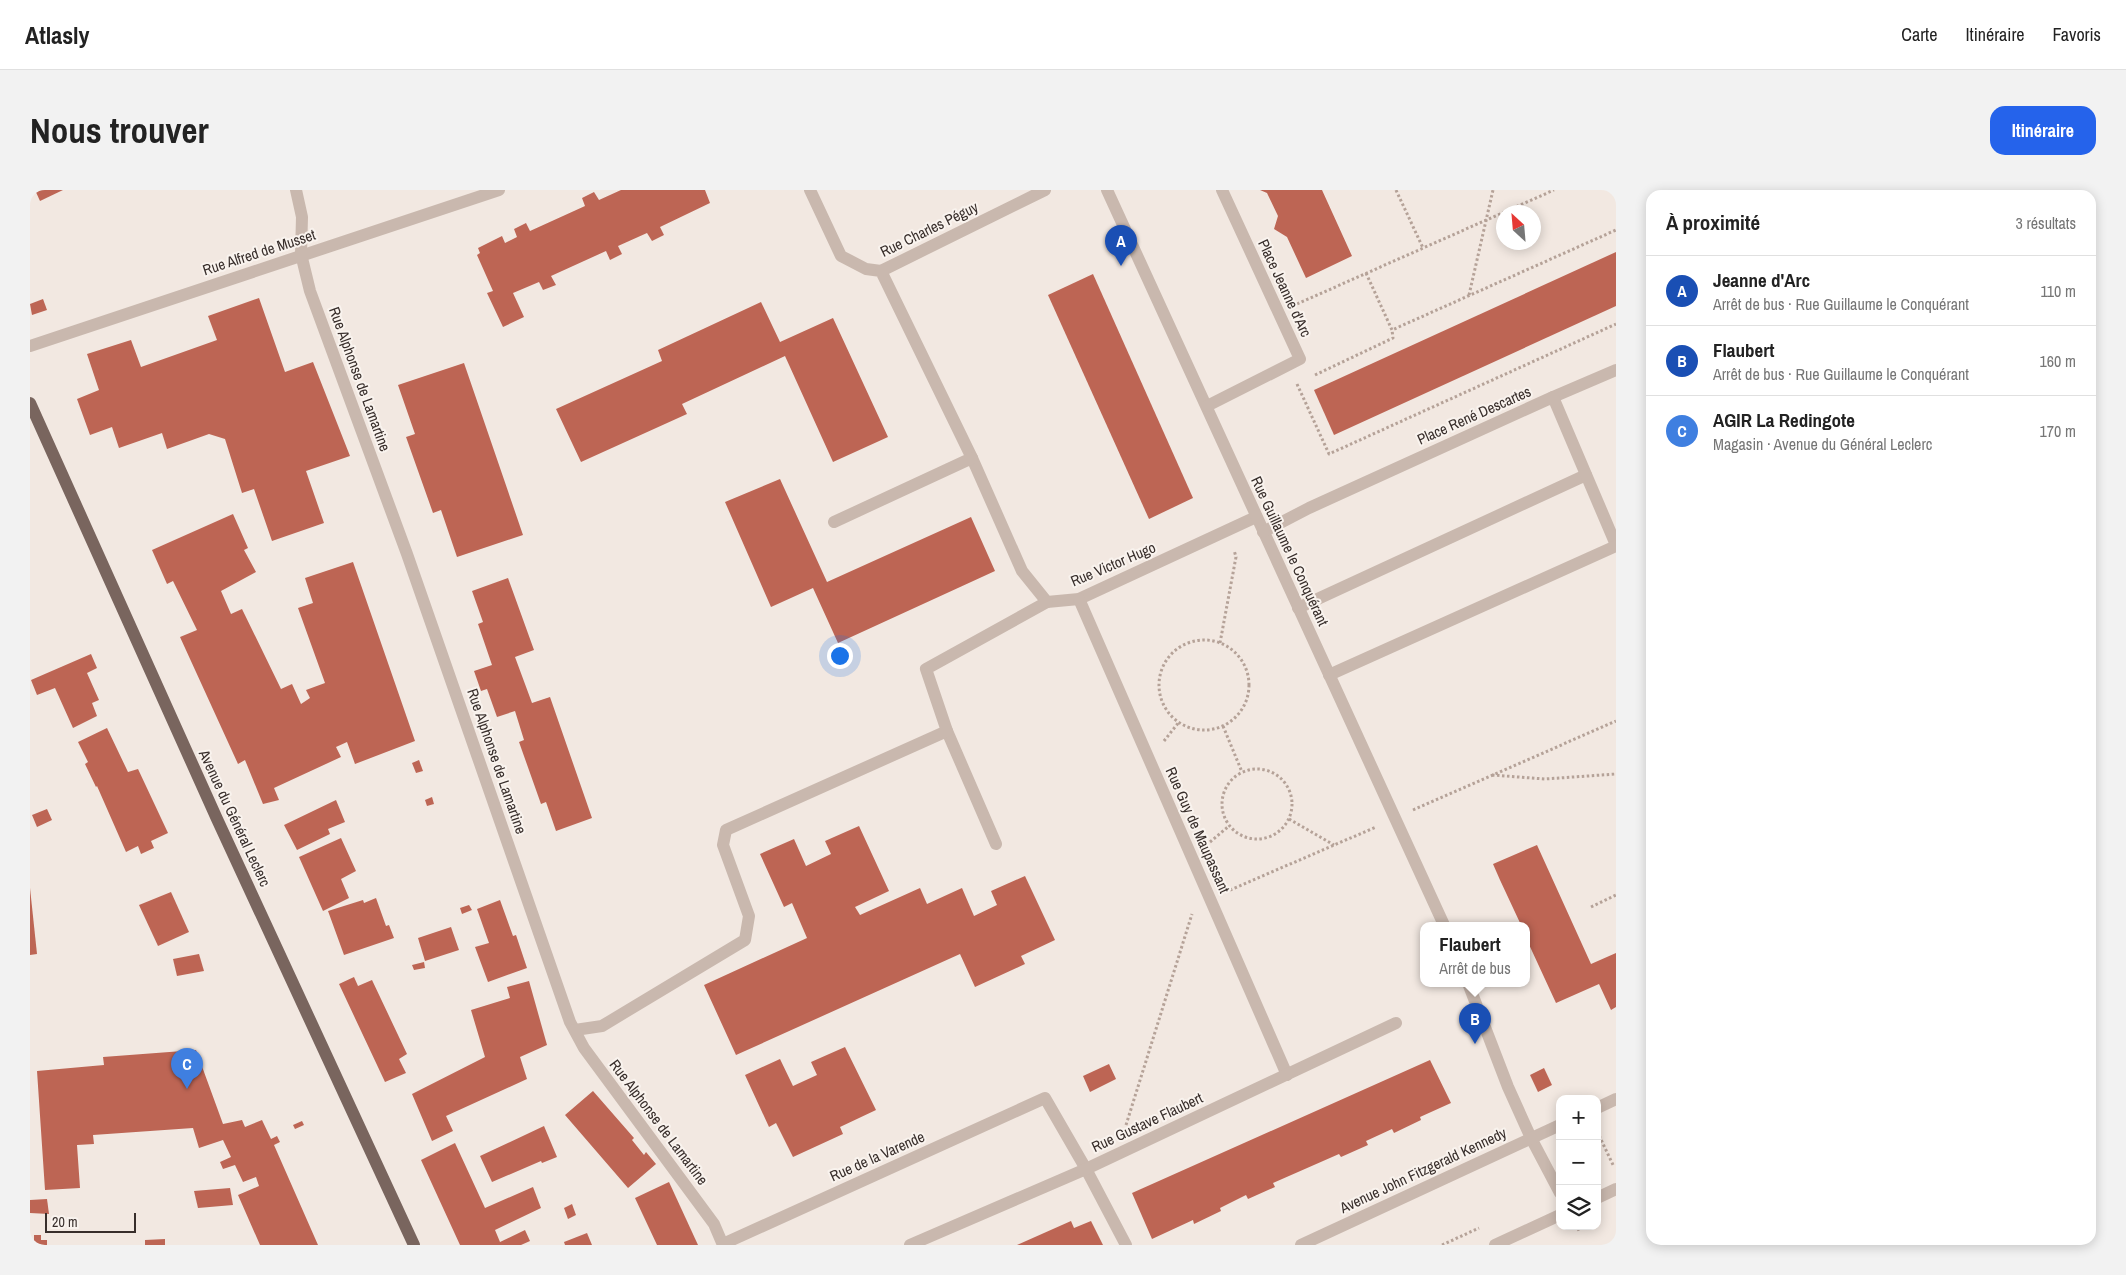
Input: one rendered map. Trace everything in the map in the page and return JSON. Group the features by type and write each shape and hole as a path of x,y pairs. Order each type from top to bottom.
{"main road":[{"name":"Avenue du Général Leclerc","path":"30,403 216,819 414,1245"}],"street":[{"name":"Rue Alphonse de Lamartine","path":"296,190 302,217 301,254 310,292 407,554 570,1022 584,1048 714,1224 723,1244"},
{"name":"Rue Alfred de Musset","path":"30,346 301,254 342,243 499,190"},
{"path":"810,190 841,256 866,269 881,271 972,458 1022,571 1047,602 926,669 946,731 996,844"},
{"name":"Rue Charles Péguy","path":"881,271 1045,190"},
{"name":"Rue Guillaume le Conquérant","path":"1107,190 1207,406 1262,532 1443,922"},
{"name":"Place Jeanne d'Arc","path":"1222,190 1300,359 1288,364"},
{"path":"1207,406 1288,364"},
{"path":"1553,397 1616,370"},
{"name":"Place René Descartes","path":"1262,532 1309,508 1553,397 1616,546 1329,675"},
{"path":"834,522 972,458"},
{"path":"1298,608 1586,475"},
{"name":"Rue Victor Hugo","path":"1047,602 1079,599 1256,517"},
{"name":"Rue Guy de Maupassant","path":"1079,599 1287,1075"},
{"path":"575,1030 602,1026 745,940 749,916 723,845 726,830 946,731"},
{"path":"1470,987 1508,1087 1531,1138 1556,1185"},
{"name":"Rue Gustave Flaubert","path":"910,1245 1117,1155 1396,1023"},
{"name":"Rue de la Varende","path":"723,1244 1045,1098 1086,1169"},
{"path":"1601,1106 1616,1100"},
{"name":"Avenue John Fitzgerald Kennedy","path":"1301,1245 1556,1127"},
{"path":"1086,1169 1126,1245"},
{"path":"1601,1196 1616,1189"},
{"path":"1495,1245 1556,1217"}],"path":[{"path":"1396,190 1423,248"},
{"path":"1470,296 1494,190"},
{"path":"1278,312 1554,190"},
{"path":"1392,330 1616,230"},
{"path":"1314,376 1393,338 1392,330 1366,273"},
{"path":"1288,364 1329,454 1616,324"},
{"path":"1297,384 1306,380"},
{"path":"1220,643 1236,557 1227,531"},
{"path":"1198,640 1220,643 1239,656 1247,669 1250,684 1248,699 1241,712 1223,726 1217,729 1202,730 1187,727 1175,720 1165,708 1160,695 1159,680 1163,666 1172,653 1184,645 1198,640"},
{"path":"1117,1155 1193,911 1210,899 1616,721"},
{"path":"1223,726 1242,772"},
{"path":"1258,768 1270,771 1280,776 1292,796 1293,808 1289,819 1282,829 1272,836 1261,839 1249,838 1238,834 1229,826 1224,816 1221,804 1223,793 1228,783 1242,772 1258,768"},
{"path":"1492,776 1544,779 1616,774"},
{"path":"1289,819 1334,845"},
{"path":"1591,907 1616,895"},
{"path":"1601,1139 1616,1173"}],"building":[{"path":"35,190 63,190 40,201"},
{"path":"621,190 705,190 710,203 660,227 664,235 652,241 647,233 618,246 622,254 610,260 606,251 551,276 556,285 543,290 539,282 513,293 524,317 503,327 487,293 493,291 477,255 480,253 478,248 502,236 505,243 517,237 514,229 526,223 530,231 585,206 582,198 594,192 599,200"},
{"path":"1260,190 1322,190 1352,256 1306,278 1287,237 1274,229 1278,216 1267,193"},
{"path":"1616,252 1616,306 1334,435 1314,390"},
{"path":"1093,274 1193,498 1149,519 1048,295"},
{"path":"259,298 285,372 313,362 350,456 306,471 324,523 272,541 254,489 242,493 225,439 209,434 167,449 162,433 119,448 112,427 90,435 77,399 99,390 87,354 131,340 141,367 217,340 208,316"},
{"path":"43,299 47,310 32,315 30,304"},
{"path":"761,302 780,342 833,318 888,437 833,462 785,356 682,404 687,414 581,462 556,409 662,361 658,350"},
{"path":"464,363 523,535 457,557 441,510 433,513 406,437 415,434 398,385"},
{"path":"780,479 827,582 971,517 995,571 838,643 813,588 771,607 725,502"},
{"path":"233,514 248,548 244,550 256,572 221,591 231,614 242,609 281,689 292,684 301,704 310,698 306,690 325,683 298,608 313,603 305,578 353,562 415,741 355,764 347,742 336,747 341,757 274,788 279,800 263,804 245,760 238,764 180,637 197,630 173,581 167,584 152,550"},
{"path":"508,578 534,650 515,657 532,703 550,697 592,818 556,831 546,802 541,804 519,742 524,740 515,711 497,717 487,689 481,691 474,671 492,665 478,624 483,622 472,591"},
{"path":"91,654 97,668 87,673 99,700 92,703 97,716 73,728 55,688 37,695 31,680"},
{"path":"107,728 128,772 138,769 168,833 151,841 154,848 141,854 138,846 126,852 97,786 85,764 88,762 78,742"},
{"path":"419,760 423,771 416,773 412,763"},
{"path":"432,797 434,804 427,806 425,800"},
{"path":"336,800 345,822 328,829 330,834 297,850 284,825"},
{"path":"47,809 52,820 37,827 32,815"},
{"path":"859,826 889,891 855,907 860,915 920,888 927,904 962,888 974,916 997,905 991,891 1025,876 1055,940 1021,956 1025,964 975,987 960,954 736,1055 704,985 807,938 792,903 784,907 760,854 794,839 806,866 831,854 825,841"},
{"path":"341,838 356,871 341,879 349,898 323,911 299,857"},
{"path":"1537,845 1591,964 1616,953 1616,1007 1611,1010 1599,984 1556,1003 1530,947 1530,922 1520,922 1493,864"},
{"path":"30,888 37,954 30,955"},
{"path":"171,892 189,932 158,946 139,905"},
{"path":"376,898 386,926 389,925 394,938 344,955 328,911 363,900 364,903"},
{"path":"500,900 513,936 516,935 527,968 488,982 475,947 489,943 477,909"},
{"path":"469,905 472,910 462,914 460,908"},
{"path":"451,927 459,950 425,961 418,938"},
{"path":"199,954 204,971 177,976 173,959"},
{"path":"424,962 425,968 414,970 412,965"},
{"path":"354,977 358,986 372,980 407,1054 399,1059 406,1073 385,1082 339,984"},
{"path":"529,981 547,1045 520,1057 527,1079 446,1116 453,1131 432,1141 412,1094 485,1057 471,1010 510,998 507,987"},
{"path":"845,1047 876,1110 840,1127 843,1134 793,1157 776,1123 769,1127 745,1075 780,1059 793,1086 817,1075 811,1062"},
{"path":"196,1050 223,1124 242,1120 245,1127 262,1120 271,1139 277,1136 280,1142 274,1145 318,1245 260,1245 238,1195 259,1186 256,1177 243,1182 235,1165 223,1169 220,1162 231,1157 223,1140 199,1148 193,1128 93,1135 94,1144 77,1145 80,1188 45,1190 37,1071 104,1065 103,1057"},
{"path":"1430,1060 1451,1103 1420,1117 1421,1120 1394,1133 1392,1129 1366,1141 1368,1145 1341,1157 1339,1154 1273,1183 1275,1187 1248,1199 1246,1195 1220,1208 1221,1211 1194,1224 1193,1220 1152,1239 1132,1193"},
{"path":"1109,1064 1116,1079 1090,1092 1083,1076"},
{"path":"1544,1068 1552,1085 1538,1092 1530,1075"},
{"path":"593,1091 634,1138 632,1140 644,1155 646,1152 656,1164 628,1188 565,1115"},
{"path":"302,1121 304,1125 295,1129 293,1125"},
{"path":"544,1126 557,1157 542,1163 541,1161 492,1182 480,1156"},
{"path":"455,1143 485,1208 533,1187 541,1208 495,1230 500,1242 525,1230 530,1241 521,1245 460,1245 421,1160"},
{"path":"669,1182 698,1245 657,1245 635,1198"},
{"path":"230,1188 233,1205 198,1208 194,1191"},
{"path":"47,1199 49,1214 30,1213 30,1200"},
{"path":"572,1204 576,1215 568,1219 564,1208"},
{"path":"1071,1221 1074,1228 1091,1221 1103,1245 1017,1245"},
{"path":"587,1233 592,1245 565,1245 564,1242"},
{"path":"34,1235 41,1235 41,1240 47,1240 47,1245 30,1245 30,1240 34,1240"},
{"path":"165,1239 165,1245 145,1245 145,1240"}],"place":[{"name":"Jeanne d'Arc","path":"1121,266"},
{"name":"Flaubert","path":"1475,1044"},
{"name":"AGIR La Redingote","path":"187,1089"}]}
